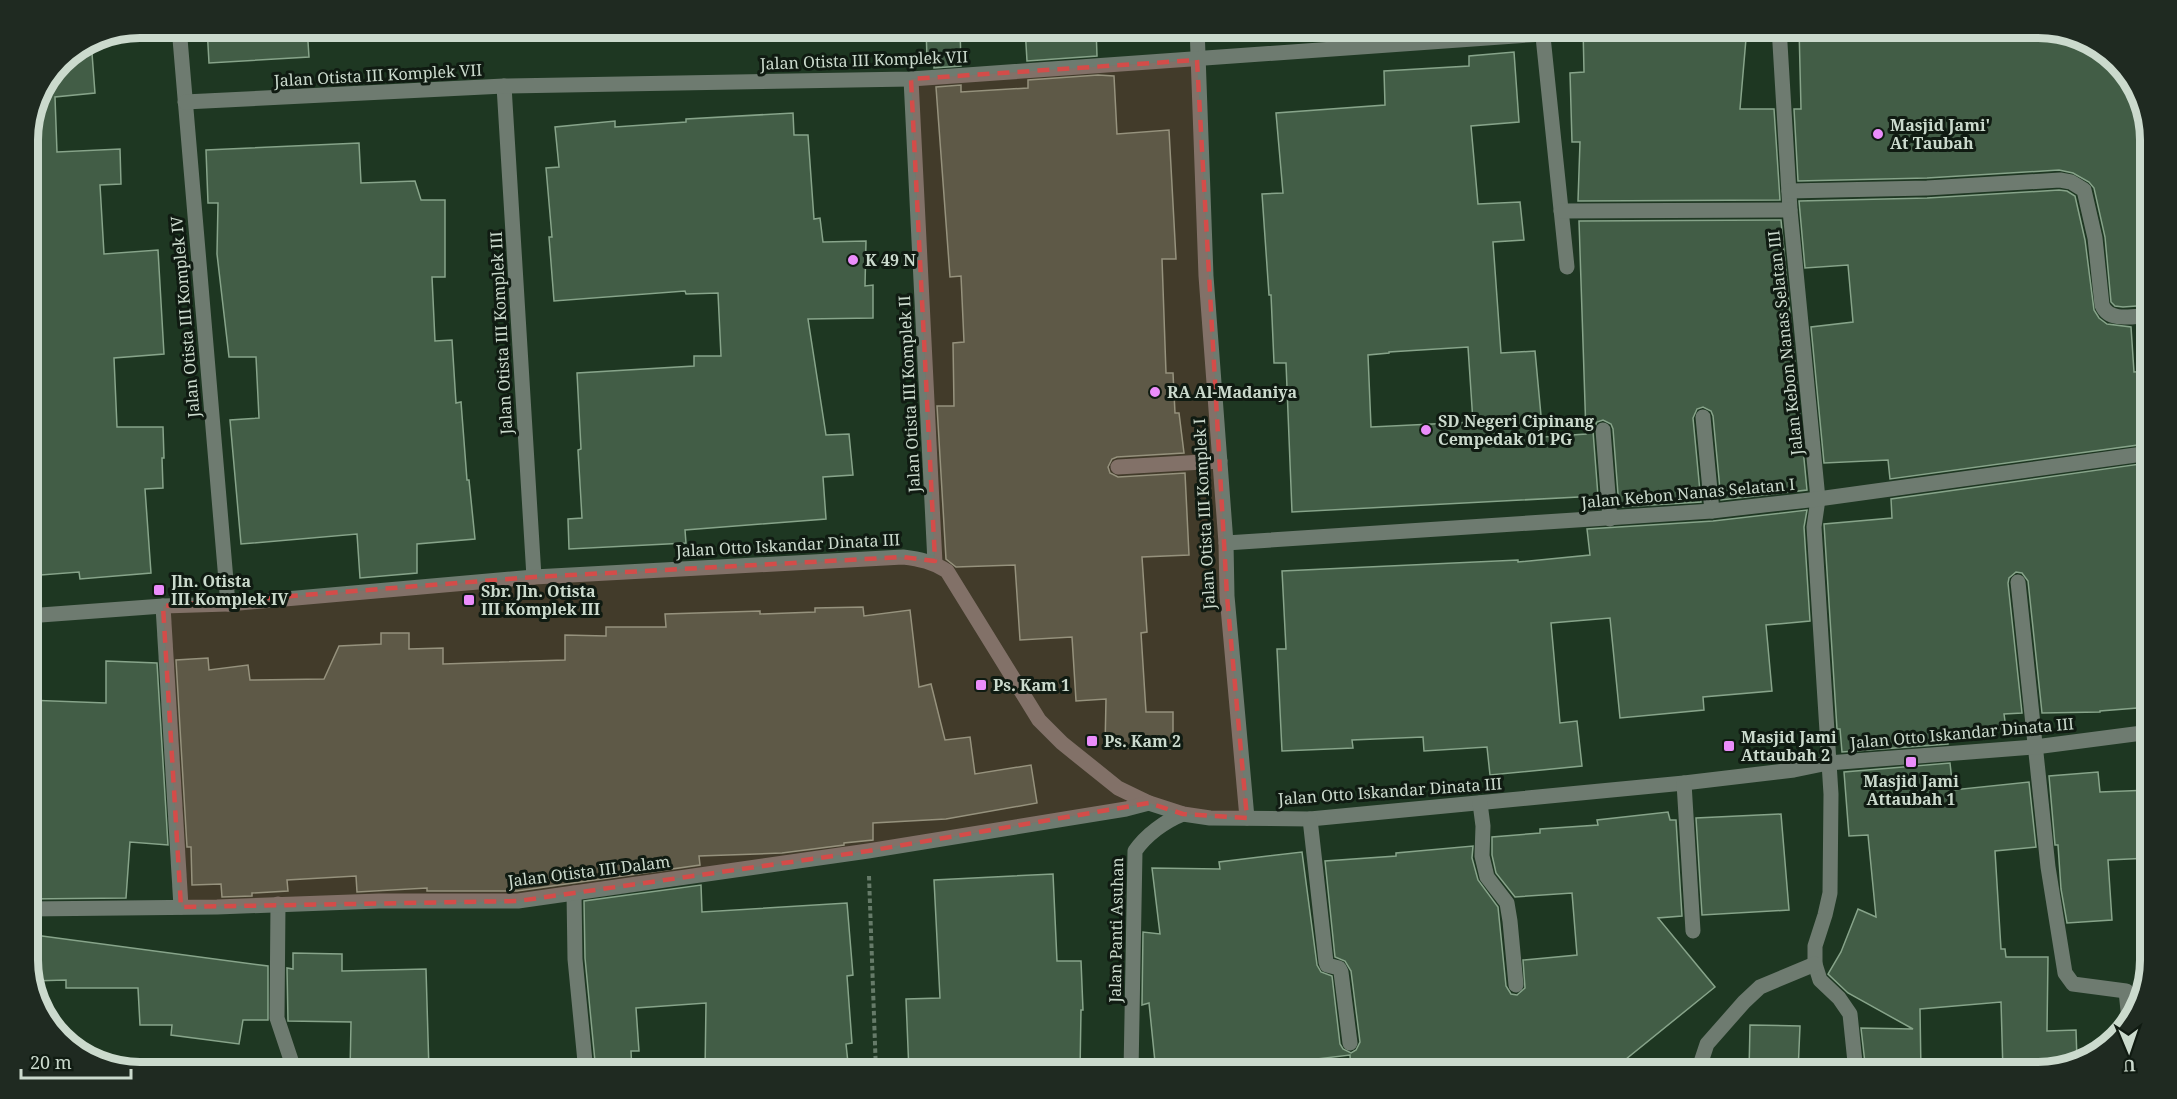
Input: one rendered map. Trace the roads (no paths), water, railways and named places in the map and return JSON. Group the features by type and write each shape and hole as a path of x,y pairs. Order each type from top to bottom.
{"street":[{"name":"Jalan Otista III Komplek IV","path":"180,38 228,604"},
{"name":"Jalan Otista III Komplek I","path":"1197,38 1206,276 1226,543 1227,596 1247,818"},
{"name":"Jalan Otista III Komplek VII","path":"185,102 504,86 911,79 1197,60 1451,38"},
{"path":"1544,38 1567,267"},
{"name":"Jalan Kebon Nanas Selatan III","path":"1780,38 1790,210 1818,499 1814,527 1828,763 1832,794 1830,893 1815,946 1815,964"},
{"name":"Jalan Otista III Komplek II","path":"911,79 935,563"},
{"name":"Jalan Otista III Komplek III","path":"504,86 534,577"},
{"path":"1789,191 1927,188 2060,180 2071,182 2084,190 2095,238 2102,305 2105,312 2118,316 2139,315"},
{"path":"1561,210 1790,210"},
{"path":"1702,417 1712,511"},
{"path":"1603,430 1610,519"},
{"name":"Jalan Kebon Nanas Selatan I","path":"1226,543 1712,511 1818,499 2139,454"},
{"path":"1118,467 1220,461"},
{"name":"Jalan Otto Iskandar Dinata III","path":"38,615 163,606 228,604 534,577 903,556 935,563 947,571 1039,720 1090,768 1118,788 1149,803 1183,814 1210,818 1310,819 1684,783 1794,770 1828,763 2035,747 2140,733"},
{"path":"2018,582 2048,867 2065,974 2073,984 2126,991 2128,1006"},
{"path":"163,606 181,907"},
{"path":"1684,783 1693,931"},
{"name":"Jalan Otista III Dalam","path":"38,909 379,901 518,901 868,851 1126,809 1149,803"},
{"path":"1480,803 1483,826 1482,856 1487,877 1507,903 1516,985"},
{"name":"Jalan Panti Asuhan","path":"1131,1062 1135,851 1169,819 1183,814"},
{"path":"1310,819 1326,962 1327,965 1341,972 1350,1043"},
{"path":"574,893 575,959 585,1062"},
{"path":"278,904 277,1018 292,1062"},
{"path":"1701,1062 1707,1044 1760,987 1815,964 1820,980 1839,998 1850,1014 1855,1062"}],"place":[{"name":"Masjid Jami' At Taubah","path":"1878,134"},
{"name":"K 49 N","path":"853,260"},
{"name":"RA Al-Madaniya","path":"1155,392"},
{"name":"SD Negeri Cipinang Cempedak 01 PG","path":"1426,430"},
{"name":"Jln. Otista III Komplek IV","path":"159,590"},
{"name":"Sbr. Jln. Otista III Komplek III","path":"469,600"},
{"name":"Ps. Kam 1","path":"981,685"},
{"name":"Ps. Kam 2","path":"1092,741"},
{"name":"Masjid Jami Attaubah 2","path":"1729,746"},
{"name":"Masjid Jami Attaubah 1","path":"1911,762"}]}
